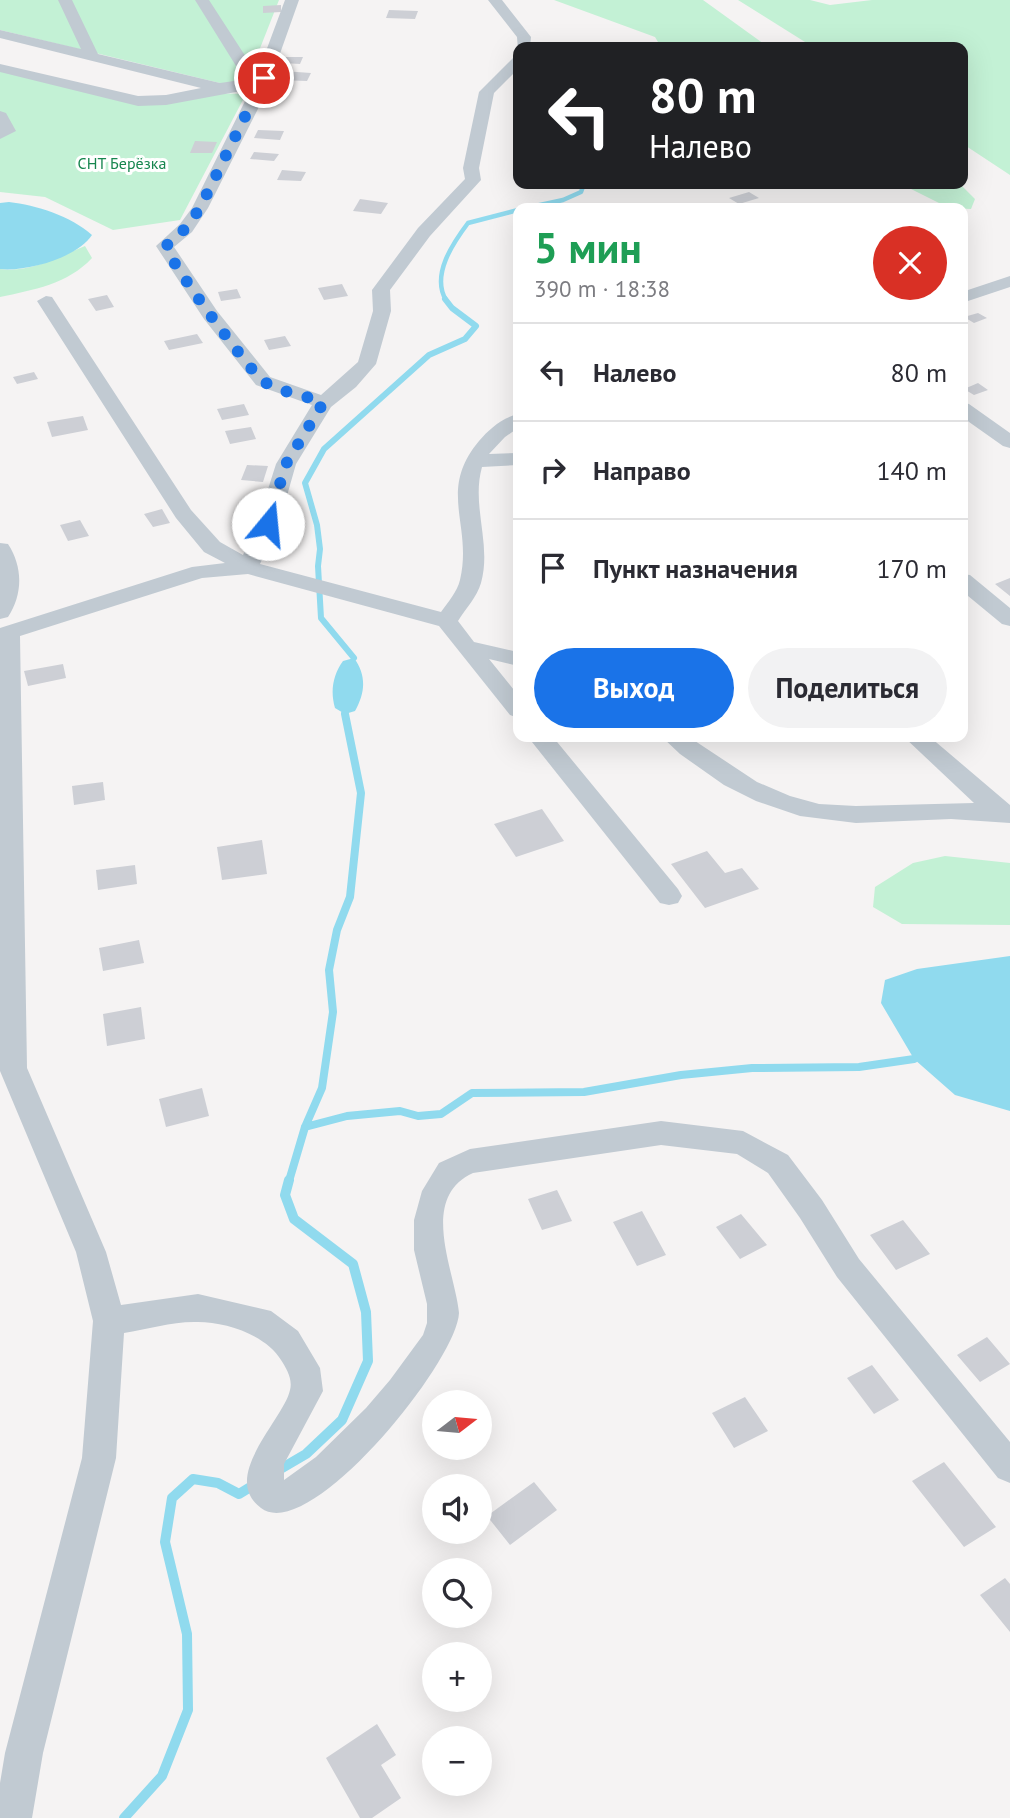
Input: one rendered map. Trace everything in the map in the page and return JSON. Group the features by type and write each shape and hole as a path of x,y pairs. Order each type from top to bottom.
{"street":[{"path":"65,0 91,55"},
{"path":"0,68 150,102 236,87 248,82 249,74 202,0"},
{"path":"292,0 258,93 200,208 186,228 166,246 167,254 182,276 261,380 323,403"},
{"path":"495,0 524,37 524,42"},
{"path":"0,34 220,88"},
{"path":"248,567 268,524 286,464 323,403 349,383 367,364 382,311 381,290 424,232 472,180 471,168 487,92 513,66"},
{"path":"0,116 8,131 0,134"},
{"path":"968,296 1010,281"},
{"path":"46,302 183,514 212,547 248,567 447,621 513,704"},
{"path":"968,412 1010,442"},
{"path":"447,621 471,582 474,559 465,490 473,461 499,428 513,422"},
{"path":"473,461 513,459"},
{"path":"0,549 5,558 3,626 6,1071 91,1252 109,1321 99,1458 24,1754 13,1818"},
{"path":"3,626 200,572 248,567"},
{"path":"968,585 1010,619"},
{"path":"466,647 513,658"},
{"path":"544,742 669,896"},
{"path":"680,742 719,773 753,791 802,809 865,816 951,810 1005,814"},
{"path":"922,742 1005,814"},
{"path":"109,1321 198,1308 260,1321 287,1341 304,1368 307,1391 267,1462 265,1488 273,1497 289,1495 308,1484 367,1432 429,1356 443,1326 443,1302 429,1248 430,1205 448,1173 470,1161 661,1133 743,1143 778,1164 811,1209 848,1268 1010,1467"}],"green space":[{"path":"0,0 279,0 255,61 243,81 224,84 0,30"},
{"path":"554,0 703,0 761,42 658,42 655,37"},
{"path":"738,0 810,0 830,5 872,0 1010,0 1010,175 968,147 968,42 805,42"},
{"name":"СНТ Берёзка","path":"0,68 138,101 206,93 246,94 180,220 113,230 45,197 0,192"},
{"path":"911,189 965,189 975,199 971,209 968,209 968,203 939,203"},
{"path":"85,246 92,258 72,274 49,285 0,297 0,269 22,269"},
{"path":"945,856 1010,863 1010,925 902,924 873,907 875,887 913,863"}],"water":[{"path":"9,202 53,212 92,235 75,250 50,262 23,268 0,269 0,203"},
{"path":"354,658 363,678 363,691 355,711 345,714 335,708 333,683 343,661"},
{"path":"1010,956 1010,1111 955,1095 914,1059 881,1003 885,980 917,969"}],"building":[{"path":"281,5 281,12 263,13 263,6"},
{"path":"389,10 418,11 415,19 386,18"},
{"path":"286,57 303,57 300,64 283,63"},
{"path":"283,71 311,73 307,81 278,80"},
{"path":"258,130 284,131 280,140 254,138"},
{"path":"195,141 217,142 212,153 190,153"},
{"path":"254,152 279,154 274,161 250,159"},
{"path":"282,170 306,172 301,181 277,180"},
{"path":"749,192 759,198 737,203 729,198"},
{"path":"360,199 388,203 381,214 353,211"},
{"path":"342,284 348,296 324,300 318,288"},
{"path":"237,289 241,298 221,301 218,292"},
{"path":"107,295 114,307 96,311 88,299"},
{"path":"978,313 987,318 974,323 968,319 968,316"},
{"path":"197,334 203,343 169,350 164,341"},
{"path":"285,336 291,346 269,350 264,340"},
{"path":"34,372 38,379 17,384 13,377"},
{"path":"978,383 988,390 974,395 968,391 968,387"},
{"path":"244,404 249,415 222,420 217,409"},
{"path":"83,416 88,430 52,437 47,422"},
{"path":"251,427 256,439 230,444 225,431"},
{"path":"247,465 268,466 263,482 241,480"},
{"path":"162,509 170,523 153,527 144,514"},
{"path":"80,520 89,536 68,541 60,525"},
{"path":"1010,578 1010,596 995,584"},
{"path":"63,664 66,678 28,686 24,671"},
{"path":"103,782 105,800 74,805 72,786"},
{"path":"542,809 564,841 516,857 494,824"},
{"path":"262,840 267,874 222,880 217,847"},
{"path":"707,851 725,873 742,868 759,889 705,908 671,864"},
{"path":"135,865 137,884 98,890 96,870"},
{"path":"139,940 144,963 103,971 99,948"},
{"path":"141,1007 145,1039 107,1046 103,1014"},
{"path":"202,1088 209,1116 166,1127 159,1099"},
{"path":"557,1190 572,1221 542,1230 528,1199"},
{"path":"642,1211 666,1255 637,1266 613,1222"},
{"path":"741,1214 767,1245 740,1259 716,1227"},
{"path":"903,1220 930,1254 896,1270 870,1235"},
{"path":"987,1337 1010,1364 980,1382 957,1355"},
{"path":"872,1365 899,1400 874,1414 847,1378"},
{"path":"745,1397 768,1431 734,1448 712,1413"},
{"path":"944,1462 996,1527 964,1547 912,1481"},
{"path":"534,1482 557,1510 510,1545 492,1522 492,1512"},
{"path":"1005,1578 1010,1584 1010,1632 980,1595"},
{"path":"377,1724 396,1755 381,1765 401,1798 372,1818 360,1818 326,1758"}],"waterway":[{"path":"549,203 563,200 582,189"},
{"path":"446,300 442,290 442,270 450,250 468,223 513,211"},
{"path":"354,658 321,618 318,566 320,549 317,525 305,483 324,449 429,355 465,339 476,326 452,308 445,299"},
{"path":"305,1127 322,1088 333,1012 329,970 337,930 350,897 361,793 345,714"},
{"path":"305,1127 347,1116 400,1111 418,1116 441,1114 472,1093 584,1092 681,1075 752,1068 859,1067 914,1059"},
{"path":"289,1181 305,1127"},
{"path":"277,1471 306,1454 342,1420 368,1361 366,1312 353,1264 294,1219 285,1195 289,1180"},
{"path":"124,1818 162,1776 188,1710 187,1634 165,1542 172,1498 193,1479 218,1483 239,1494 257,1483"}],"route":[{"path":"264,78 200,208 186,228 166,246 167,254 182,276 261,380 323,403 286,464 268,524"}]}
